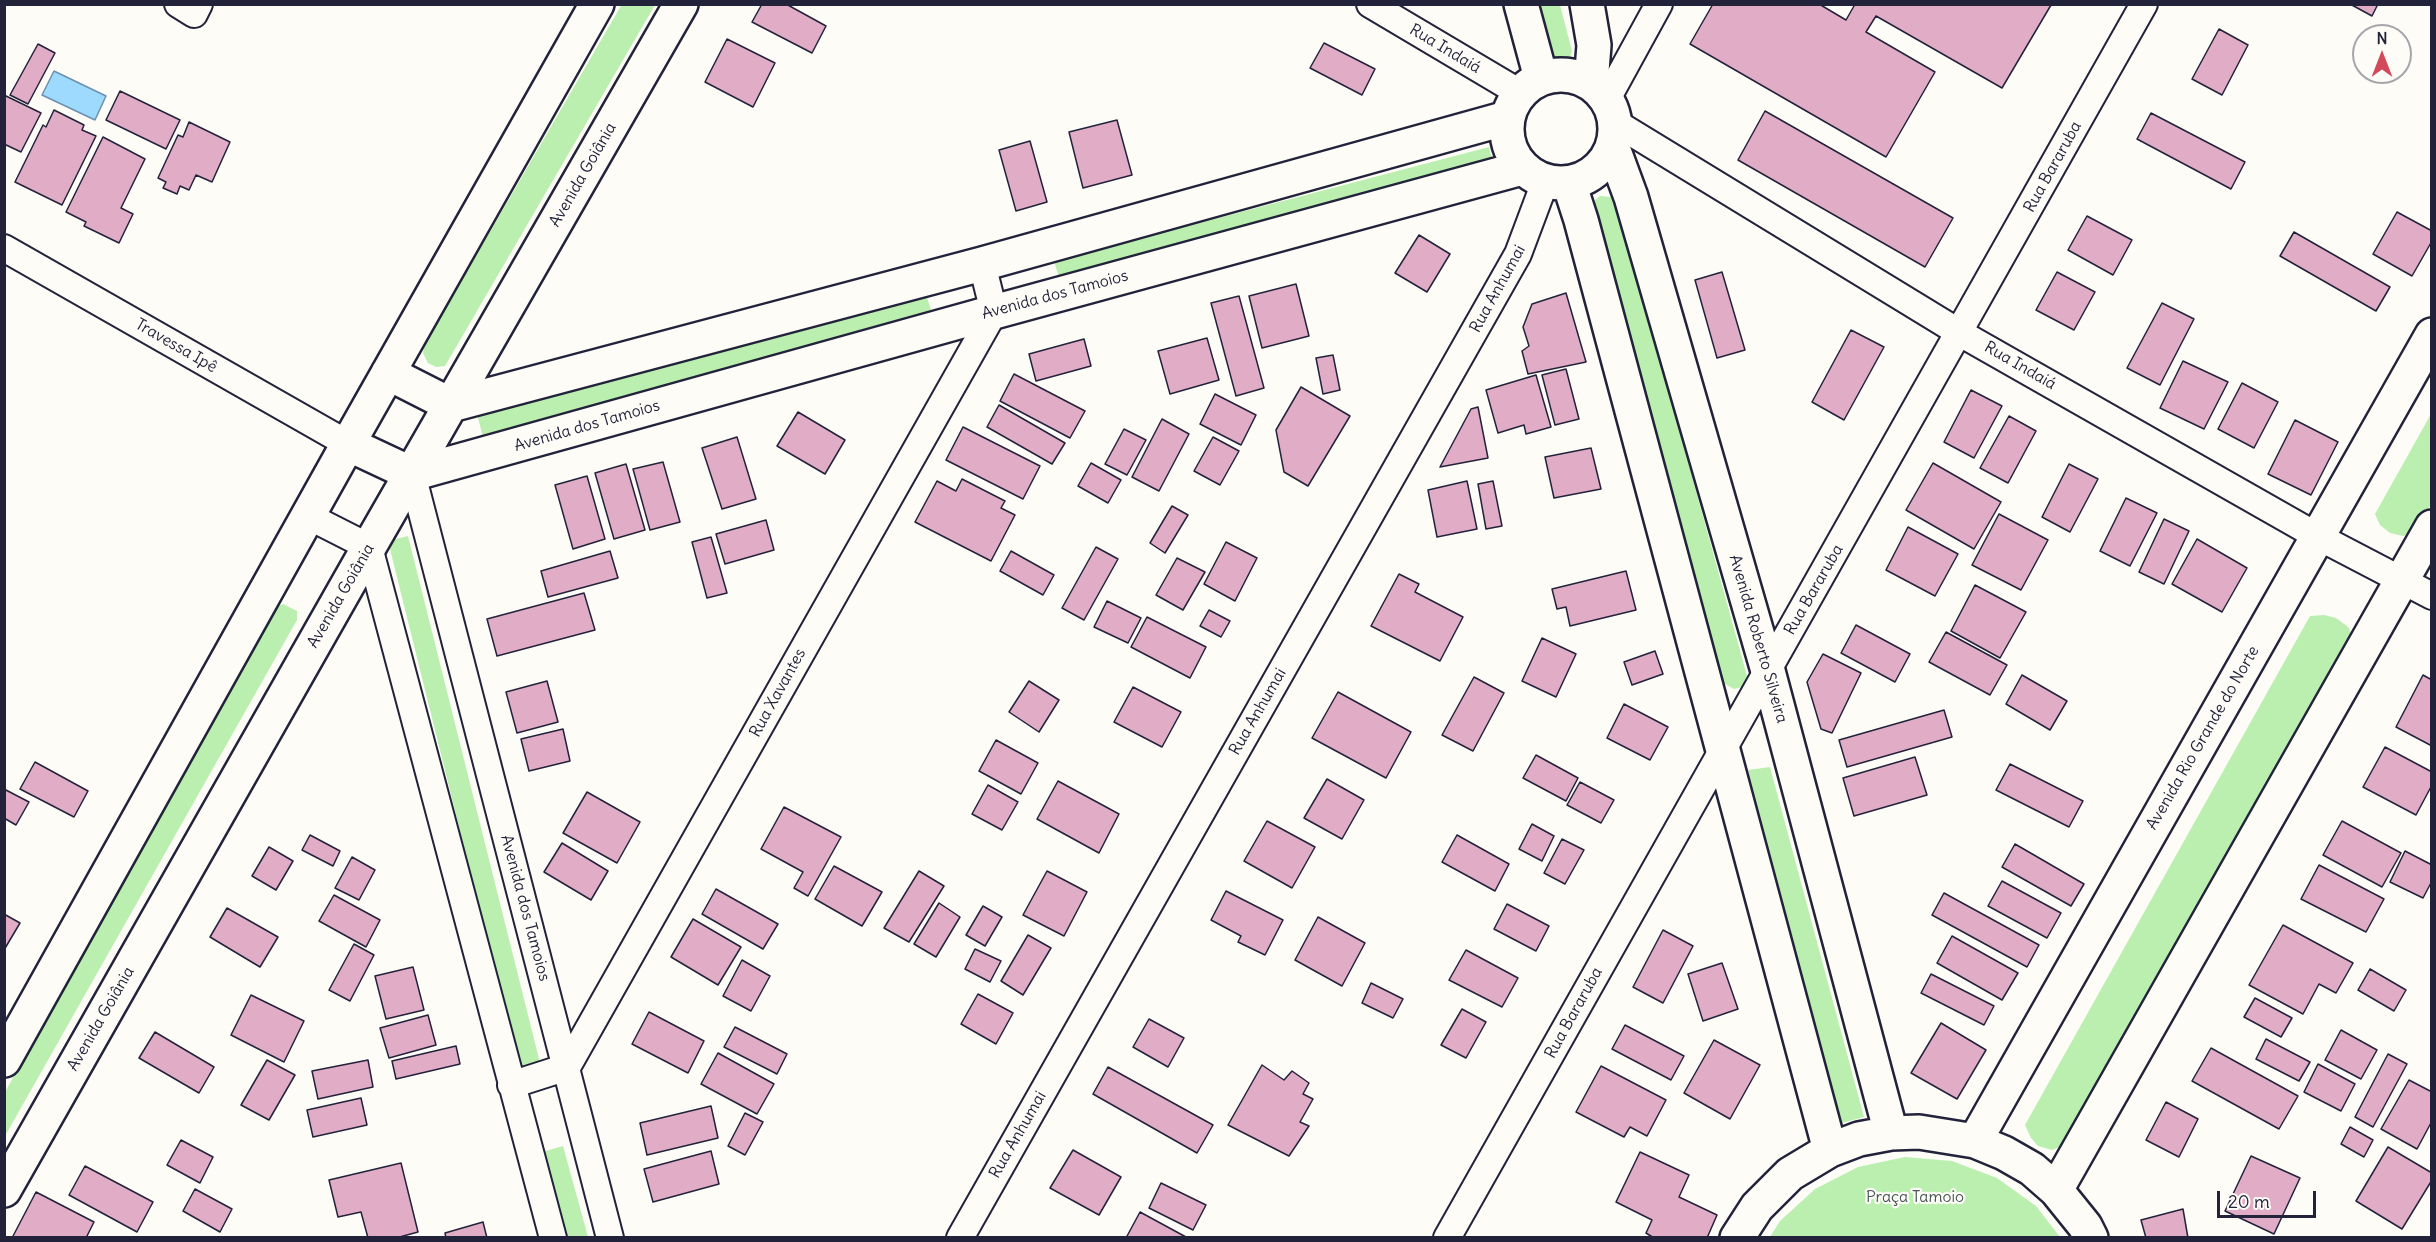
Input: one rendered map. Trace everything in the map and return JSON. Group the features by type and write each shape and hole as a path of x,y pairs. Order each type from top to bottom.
{"street":[{"path":"178,4 194,14 199,4"},
{"path":"4,1060 597,4"},
{"name":"Avenida Goiânia","path":"4,1190 681,4"},
{"name":"Rua Indaiá","path":"1370,4 1523,96"},
{"path":"1521,4 1523,96 1508,145 1545,178 1584,232 1830,1150"},
{"name":"Avenida Roberto Silveira","path":"1587,4 1607,113 1768,671 1891,1133"},
{"path":"1545,178 1596,172 1607,113 1659,4"},
{"name":"Rua Bararuba","path":"1447,1238 2144,4"},
{"path":"388,373 451,405 982,264 1523,96 1567,75 1607,113"},
{"name":"Rua Indaiá","path":"1607,113 1960,333 2317,536 2432,596"},
{"name":"Avenida dos Tamoios","path":"610,1238 412,474 994,312 1545,178"},
{"name":"Rua Anhumai","path":"960,1238 1518,254 1545,178"},
{"name":"Travessa Ipê","path":"4,248 348,444"},
{"path":"982,264 994,312"},
{"name":"Rua Xavantes","path":"567,1067 994,312"},
{"name":"Avenida Rio Grande do Norte","path":"1975,1141 2432,335"},
{"path":"348,444 412,474"},
{"path":"308,516 369,547 552,1238"},
{"path":"2056,1190 2432,527"},
{"path":"512,1085 567,1067"},
{"path":"1737,1238 1757,1207 1790,1174 1830,1150 1859,1139 1891,1133 1919,1132 1975,1141 2004,1153 2032,1169 2056,1190 2085,1226 2091,1238"}],"green space":[{"path":"622,4 655,5 445,366 436,367 428,363 423,353 425,344"},
{"path":"1534,5 1560,5 1572,51 1568,63 1557,64 1549,58"},
{"path":"1489,147 1495,171 1062,287 1054,261"},
{"path":"1600,196 1611,197 1617,204 1747,676 1742,687 1734,689 1723,683 1591,212 1593,202"},
{"path":"924,288 931,310 483,437 477,414"},
{"path":"2431,414 2431,504 2415,533 2403,536 2390,533 2380,525 2375,514"},
{"path":"408,536 540,1063 519,1068 388,541"},
{"path":"283,604 297,611 297,620 5,1136 5,1092 278,606"},
{"path":"2324,615 2336,618 2348,627 2354,639 2064,1145 2052,1150 2038,1146 2025,1125 2310,616"},
{"path":"1770,767 1864,1117 1842,1123 1748,770"},
{"path":"563,1146 588,1237 565,1237 542,1152"},
{"name":"Praça Tamoio","path":"1905,1157 1952,1161 1997,1178 2036,1206 2060,1237 1770,1237 1780,1221 1815,1189 1858,1167"}],"water":[{"path":"54,71 106,96 95,120 42,95"}],"building":[{"path":"762,4 786,4 826,26 812,53 752,22"},
{"path":"1713,4 1819,4 1846,20 1854,6 1852,4 2051,5 2002,88 1876,16 1866,32 1935,72 1886,157 1690,44"},
{"path":"2350,4 2378,4 2372,16"},
{"path":"2219,29 2248,45 2222,95 2192,79"},
{"path":"727,39 775,63 753,107 705,82"},
{"path":"1324,43 1375,69 1362,95 1310,68"},
{"path":"38,44 55,53 28,104 10,95"},
{"path":"120,91 180,120 166,149 106,120"},
{"path":"4,95 41,113 21,152 4,144"},
{"path":"54,110 84,125 82,130 96,136 62,205 15,182 43,125 46,127"},
{"path":"1765,111 1953,218 1925,267 1738,160"},
{"path":"2151,113 2245,162 2231,189 2137,139"},
{"path":"1117,120 1132,175 1083,188 1069,132"},
{"path":"189,122 230,142 212,182 196,175 189,190 180,186 177,194 163,188 166,182 158,178 178,135 183,137"},
{"path":"103,137 145,159 121,208 133,214 119,243 84,226 86,222 66,212"},
{"path":"1030,141 1047,202 1016,211 999,150"},
{"path":"2397,212 2432,231 2432,241 2412,276 2373,254"},
{"path":"2087,216 2132,240 2113,275 2068,250"},
{"path":"2294,232 2390,287 2376,311 2280,256"},
{"path":"1419,235 1450,254 1427,292 1395,273"},
{"path":"1722,272 1745,350 1717,358 1695,280"},
{"path":"2057,272 2095,292 2074,330 2036,310"},
{"path":"1296,284 1309,336 1262,348 1249,296"},
{"path":"1566,293 1586,362 1528,374 1522,351 1529,346 1523,327 1532,304"},
{"path":"1239,296 1264,388 1236,396 1211,303"},
{"path":"2162,303 2194,319 2160,385 2127,368"},
{"path":"1851,330 1884,347 1844,420 1812,402"},
{"path":"1207,338 1219,380 1170,394 1158,351"},
{"path":"1084,339 1091,366 1036,381 1029,354"},
{"path":"1333,355 1340,390 1323,394 1316,358"},
{"path":"2183,361 2228,382 2204,429 2160,408"},
{"path":"1566,369 1579,419 1555,425 1542,375"},
{"path":"1014,374 1085,411 1070,438 1000,401"},
{"path":"1536,375 1551,427 1526,434 1524,425 1498,433 1486,390"},
{"path":"2242,383 2278,402 2254,448 2218,429"},
{"path":"1301,387 1350,416 1308,486 1284,472 1276,430"},
{"path":"1971,390 2002,406 1974,458 1944,442"},
{"path":"1215,394 1256,415 1241,445 1200,424"},
{"path":"999,405 1065,443 1052,464 987,427"},
{"path":"1478,407 1488,458 1440,467 1471,409"},
{"path":"798,412 845,440 825,474 777,446"},
{"path":"2009,416 2036,431 2008,483 1980,468"},
{"path":"1162,419 1189,434 1159,491 1132,477"},
{"path":"2295,420 2338,442 2311,495 2268,474"},
{"path":"963,427 1040,466 1023,499 946,460"},
{"path":"1124,429 1146,440 1127,475 1105,464"},
{"path":"737,437 756,499 722,509 702,448"},
{"path":"1213,437 1239,451 1220,485 1194,471"},
{"path":"1591,448 1601,489 1554,498 1545,457"},
{"path":"663,462 680,522 650,530 633,469"},
{"path":"1091,463 1121,480 1108,503 1078,486"},
{"path":"1933,463 2001,502 1974,549 1906,510"},
{"path":"626,464 645,530 614,539 595,473"},
{"path":"2069,464 2098,479 2070,532 2042,517"},
{"path":"587,476 605,539 573,549 555,485"},
{"path":"962,479 1005,501 1001,508 1015,515 991,561 915,522 937,481 956,491"},
{"path":"1467,481 1477,529 1437,537 1428,490"},
{"path":"1493,481 1502,526 1486,529 1478,484"},
{"path":"2126,498 2157,513 2130,566 2100,551"},
{"path":"1172,506 1188,515 1165,553 1150,543"},
{"path":"1999,514 2048,540 2021,590 1972,565"},
{"path":"2164,519 2189,531 2164,584 2139,572"},
{"path":"766,520 774,550 725,564 716,534"},
{"path":"1908,527 1958,554 1935,596 1886,570"},
{"path":"711,537 727,593 707,598 692,542"},
{"path":"2197,539 2247,568 2222,612 2172,584"},
{"path":"1226,542 1257,558 1235,601 1204,584"},
{"path":"1096,547 1118,559 1084,620 1062,608"},
{"path":"610,551 618,578 548,597 541,571"},
{"path":"1011,551 1054,575 1043,595 1000,571"},
{"path":"1177,558 1205,572 1183,610 1156,595"},
{"path":"1626,571 1636,610 1570,626 1566,607 1557,609 1552,589"},
{"path":"1399,574 1419,584 1415,592 1463,617 1440,661 1371,626"},
{"path":"1975,585 2026,612 2000,658 1951,631"},
{"path":"584,593 595,630 497,656 487,619"},
{"path":"1107,601 1141,618 1128,643 1094,627"},
{"path":"1209,610 1230,621 1221,637 1200,626"},
{"path":"1147,617 1206,647 1190,678 1131,647"},
{"path":"1856,625 1910,654 1895,682 1841,653"},
{"path":"1946,632 2007,665 1990,695 1929,662"},
{"path":"1542,638 1576,654 1556,697 1522,681"},
{"path":"1655,651 1663,674 1632,685 1624,662"},
{"path":"1823,654 1861,673 1832,733 1821,729 1807,682"},
{"path":"2022,675 2067,701 2050,730 2006,704"},
{"path":"2423,675 2432,680 2432,746 2396,727"},
{"path":"1474,677 1504,693 1473,751 1442,735"},
{"path":"547,681 558,722 517,733 506,692"},
{"path":"1029,681 1059,700 1039,732 1009,712"},
{"path":"1133,687 1181,712 1162,747 1114,722"},
{"path":"1338,692 1411,732 1386,778 1312,738"},
{"path":"1624,704 1668,727 1650,760 1607,738"},
{"path":"1944,710 1952,737 1847,767 1839,740"},
{"path":"563,729 570,761 529,771 521,739"},
{"path":"996,740 1038,763 1021,794 979,771"},
{"path":"2385,747 2432,772 2432,785 2416,815 2363,787"},
{"path":"1536,755 1578,778 1566,801 1523,778"},
{"path":"1915,757 1927,795 1854,816 1843,778"},
{"path":"35,762 88,791 74,817 20,789"},
{"path":"2010,764 2083,801 2069,827 1996,790"},
{"path":"1327,779 1364,800 1342,839 1304,818"},
{"path":"1058,781 1119,814 1099,853 1037,819"},
{"path":"1580,782 1614,800 1601,823 1567,805"},
{"path":"988,785 1018,802 1002,830 972,814"},
{"path":"4,789 29,802 16,825 4,818"},
{"path":"587,792 640,822 617,863 563,833"},
{"path":"784,807 841,837 808,896 794,888 803,872 761,849"},
{"path":"1267,821 1315,847 1292,888 1244,861"},
{"path":"2342,821 2401,853 2382,887 2323,855"},
{"path":"1532,824 1554,836 1542,861 1519,849"},
{"path":"310,835 340,851 333,866 302,850"},
{"path":"1457,835 1509,864 1495,891 1442,862"},
{"path":"1562,839 1584,850 1565,884 1544,873"},
{"path":"562,843 608,871 591,900 544,872"},
{"path":"2015,844 2084,884 2071,906 2002,867"},
{"path":"269,847 293,861 276,890 252,876"},
{"path":"2405,851 2432,865 2432,881 2423,898 2390,882"},
{"path":"352,857 375,870 359,900 335,888"},
{"path":"2319,865 2384,899 2366,932 2301,899"},
{"path":"834,866 882,892 862,926 815,899"},
{"path":"919,871 944,886 909,942 884,928"},
{"path":"1047,871 1087,892 1064,936 1023,915"},
{"path":"2002,881 2061,913 2047,938 1988,906"},
{"path":"716,889 778,924 763,949 702,914"},
{"path":"1226,891 1283,920 1265,955 1238,942 1241,936 1211,920"},
{"path":"1944,893 2039,945 2027,967 1932,915"},
{"path":"334,895 380,920 366,947 319,921"},
{"path":"939,903 960,917 936,957 914,944"},
{"path":"1507,904 1549,926 1536,951 1494,929"},
{"path":"983,906 1002,917 985,946 966,935"},
{"path":"227,908 278,937 260,967 210,937"},
{"path":"4,914 20,923 4,950"},
{"path":"1318,917 1365,943 1342,986 1295,960"},
{"path":"693,919 741,947 718,985 671,957"},
{"path":"2283,925 2353,963 2336,993 2319,984 2303,1014 2249,985"},
{"path":"1663,930 1693,946 1663,1003 1633,987"},
{"path":"1028,935 1051,948 1023,995 1001,981"},
{"path":"1952,936 2018,973 2002,1000 1937,963"},
{"path":"354,944 374,955 350,1001 329,990"},
{"path":"975,949 1001,961 990,982 965,969"},
{"path":"1466,950 1518,978 1502,1007 1449,980"},
{"path":"742,960 770,976 751,1011 723,996"},
{"path":"1722,963 1738,1009 1703,1021 1688,974"},
{"path":"413,967 424,1010 386,1019 375,976"},
{"path":"2370,969 2406,990 2394,1011 2358,990"},
{"path":"1931,974 1994,1006 1984,1025 1921,993"},
{"path":"1371,983 1403,999 1393,1018 1362,1003"},
{"path":"978,994 1013,1013 996,1044 961,1024"},
{"path":"251,995 304,1021 284,1062 231,1035"},
{"path":"2255,998 2292,1018 2281,1037 2244,1017"},
{"path":"1462,1009 1486,1022 1466,1058 1441,1045"},
{"path":"649,1012 704,1041 688,1073 632,1044"},
{"path":"428,1015 436,1045 389,1058 380,1028"},
{"path":"1149,1019 1184,1038 1168,1067 1133,1047"},
{"path":"1941,1023 1986,1050 1957,1099 1911,1073"},
{"path":"1625,1025 1684,1056 1671,1080 1612,1049"},
{"path":"735,1027 787,1054 777,1074 724,1047"},
{"path":"2341,1030 2377,1050 2361,1079 2325,1060"},
{"path":"155,1032 214,1067 199,1093 139,1058"},
{"path":"2266,1039 2310,1062 2299,1081 2256,1059"},
{"path":"1714,1040 1760,1065 1730,1119 1684,1093"},
{"path":"456,1046 460,1064 396,1079 392,1061"},
{"path":"2211,1048 2298,1096 2279,1129 2192,1081"},
{"path":"718,1053 774,1084 757,1114 701,1084"},
{"path":"2388,1054 2407,1064 2373,1127 2355,1117"},
{"path":"267,1060 295,1075 269,1120 241,1105"},
{"path":"368,1060 373,1087 318,1099 312,1071"},
{"path":"2318,1064 2355,1084 2341,1111 2304,1092"},
{"path":"1262,1065 1284,1080 1292,1071 1309,1083 1303,1094 1313,1099 1300,1122 1309,1126 1289,1156 1228,1125"},
{"path":"1601,1066 1666,1100 1647,1136 1630,1127 1624,1137 1576,1112"},
{"path":"1108,1067 1213,1125 1197,1153 1093,1094"},
{"path":"2409,1080 2432,1092 2432,1121 2417,1149 2381,1129"},
{"path":"361,1098 367,1125 313,1137 307,1110"},
{"path":"2166,1102 2198,1119 2179,1157 2146,1140"},
{"path":"711,1106 718,1138 647,1155 640,1123"},
{"path":"745,1113 763,1122 745,1155 728,1146"},
{"path":"2350,1127 2373,1140 2364,1157 2341,1144"},
{"path":"181,1140 213,1157 200,1183 167,1165"},
{"path":"2388,1147 2432,1173 2432,1180 2402,1229 2356,1201"},
{"path":"1073,1150 1121,1177 1099,1215 1050,1188"},
{"path":"711,1151 719,1184 653,1202 644,1169"},
{"path":"1640,1152 1689,1175 1679,1197 1717,1215 1707,1238 1654,1238 1646,1233 1652,1220 1616,1202"},
{"path":"2251,1156 2300,1178 2274,1234 2225,1211"},
{"path":"401,1163 418,1232 396,1238 368,1238 361,1212 338,1217 329,1180"},
{"path":"85,1166 153,1202 137,1232 69,1195"},
{"path":"1161,1183 1206,1205 1193,1230 1149,1208"},
{"path":"195,1189 232,1209 220,1232 183,1211"},
{"path":"36,1192 94,1222 86,1238 12,1238"},
{"path":"2183,1209 2188,1238 2146,1238 2141,1220"},
{"path":"1140,1212 1186,1237 1126,1238"},
{"path":"483,1222 487,1238 446,1238 445,1233"}]}
